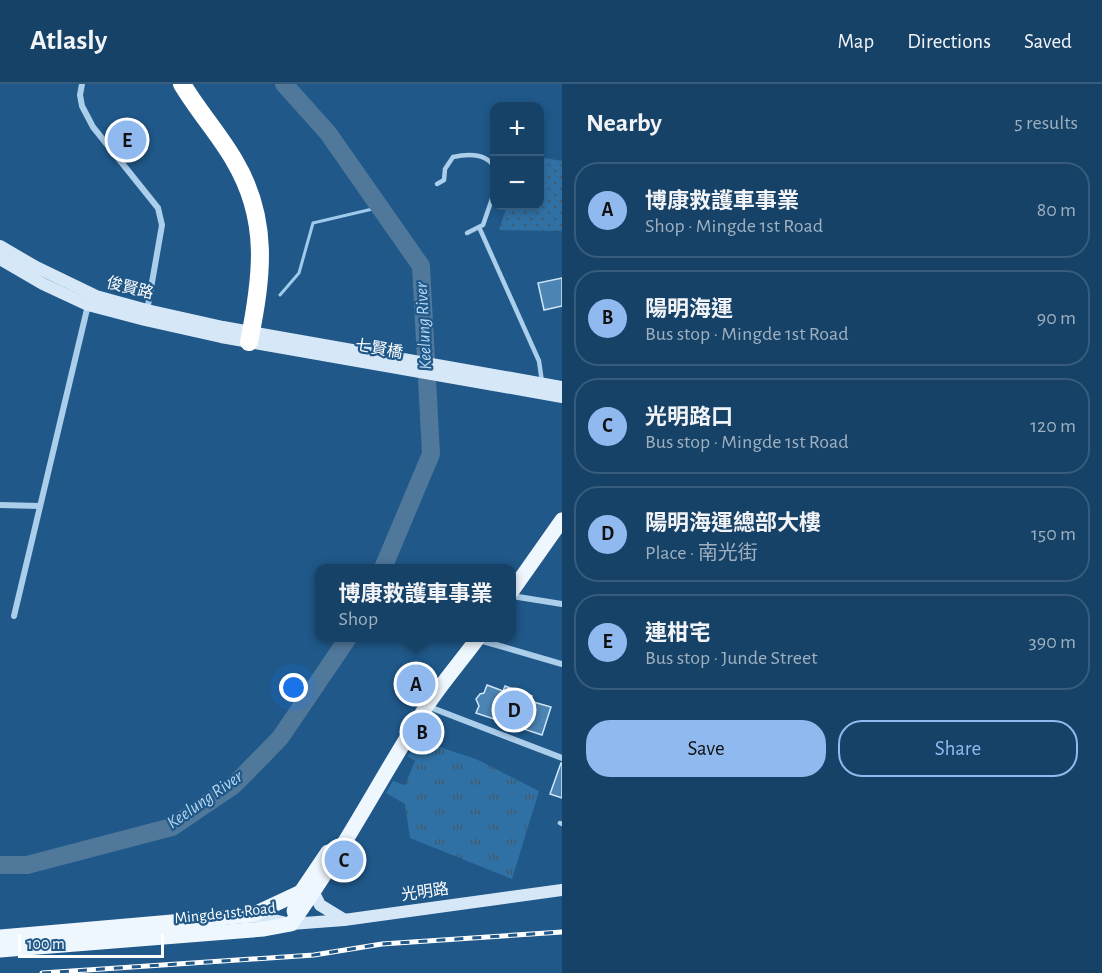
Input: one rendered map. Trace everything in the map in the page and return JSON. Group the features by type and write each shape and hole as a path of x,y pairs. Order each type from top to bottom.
{"highway":[{"path":"182,84 234,159 253,200 261,246 255,334"}],"main road":[{"path":"516,568 549,521 562,507"},
{"path":"516,586 560,527"},
{"path":"291,924 295,907 308,893 337,839 423,704 471,642"},
{"name":"Mingde 1st Road","path":"0,937 252,915 308,893"},
{"name":"Mingde 1st Road","path":"0,950 264,929 291,924"}],"street":[{"path":"82,84 80,95 86,116 158,208 161,217 162,225 146,315"},
{"name":"俊賢路","path":"0,246 89,300"},
{"name":"俊賢路","path":"0,259 43,284 89,300 146,315 255,334"},
{"path":"14,616 89,300"},
{"name":"七賢橋","path":"255,334 535,388"},
{"path":"535,388 562,387"},
{"path":"535,388 562,397"},
{"path":"0,505 40,506"},
{"path":"516,597 562,604"},
{"path":"488,642 562,664"},
{"path":"423,704 562,758"},
{"name":"光明路","path":"252,915 291,924 344,920 562,890"},
{"path":"308,893 320,905 344,920"}],"lane":[{"path":"437,184 444,180 445,169 453,157 466,154 490,161"},
{"path":"467,233 483,225 490,207"},
{"path":"479,227 539,361 535,388"}],"green space":[{"path":"544,158 562,161 562,231 499,230 506,210 544,210"},
{"path":"421,741 476,759 539,791 512,879 410,838 405,804 386,793 393,781 405,785 415,761 407,756"}],"building":[{"path":"562,278 562,306 544,310 538,283"},
{"path":"487,685 503,691 505,686 532,696 530,701 551,707 542,735 476,713 479,706 476,699 484,693"},
{"path":"562,763 562,798 550,794"}],"waterway":[{"name":"Keelung River","path":"284,84 328,133 421,266 431,454 385,564"},
{"path":"280,295 299,273 313,223 381,207"},
{"name":"Keelung River","path":"0,865 27,865 172,827 234,785 280,738 345,642"}],"railway":[{"path":"42,973 314,955 382,944 562,932"}],"place":[{"name":"連柑宅","path":"127,140"},
{"name":"博康救護車事業","path":"416,684"},
{"name":"陽明海運總部大樓","path":"514,710"},
{"name":"陽明海運","path":"422,732"},
{"name":"光明路口","path":"344,860"}]}
